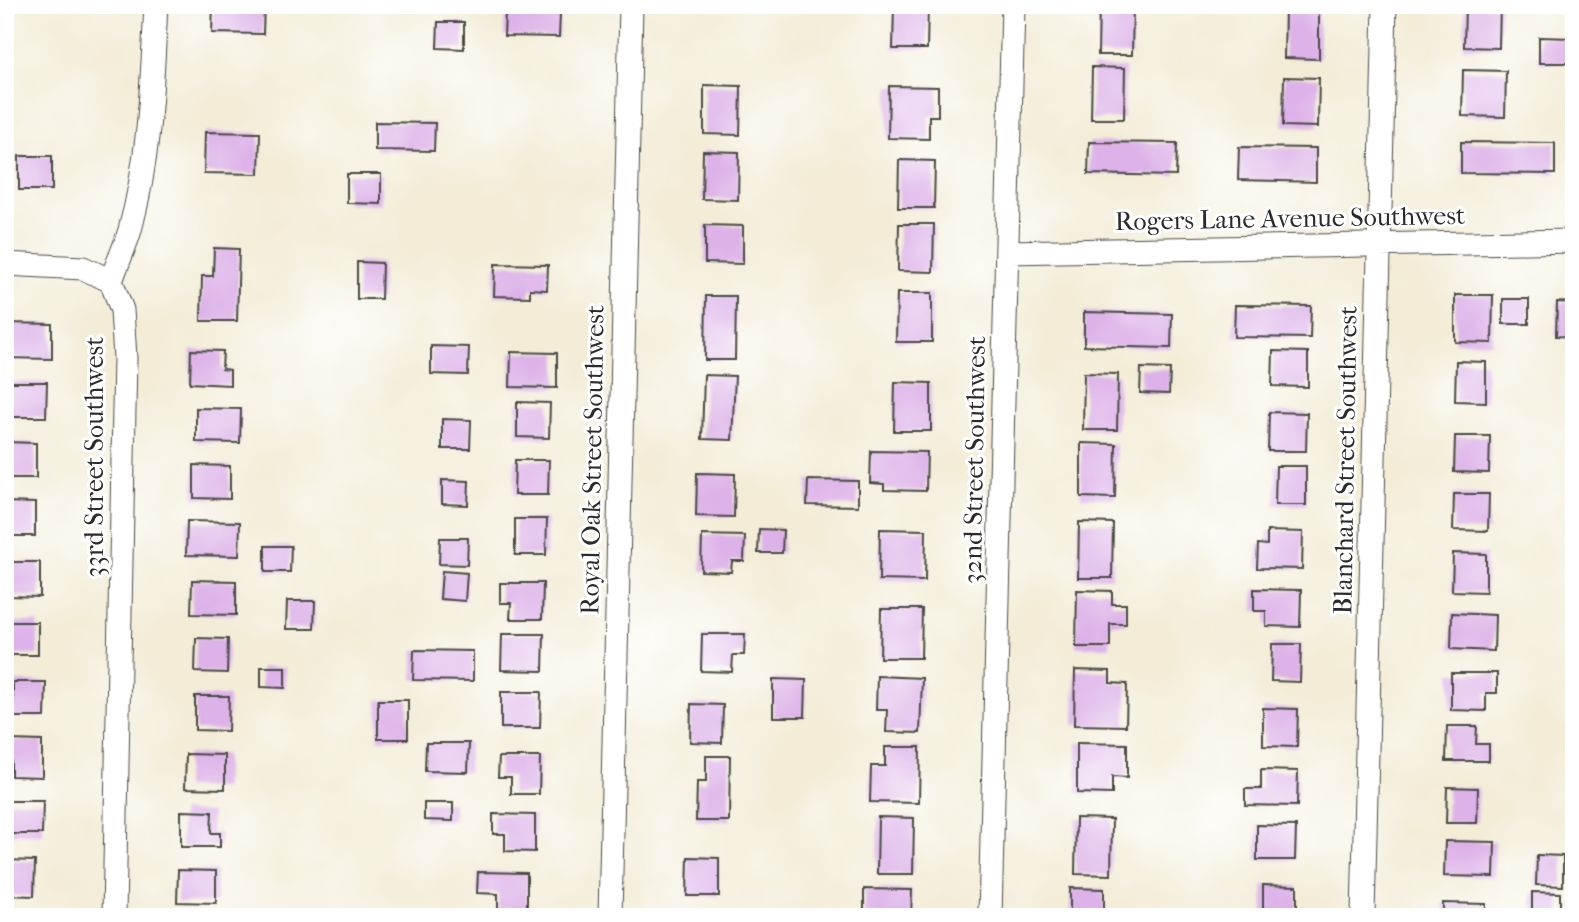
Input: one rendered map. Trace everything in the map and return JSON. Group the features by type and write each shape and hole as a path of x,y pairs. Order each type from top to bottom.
{"street":[{"path":"5,264 83,268 111,281 130,233 142,180 150,109 156,5"},
{"name":"Royal Oak Street Southwest","path":"610,917 631,5"},
{"name":"32nd Street Southwest","path":"990,917 1013,5"},
{"name":"Blanchard Street Southwest","path":"1363,917 1385,5"},
{"name":"Rogers Lane Avenue Southwest","path":"1007,252 1574,241"},
{"name":"33rd Street Southwest","path":"111,281 122,310 125,358 114,917"}],"building":[{"path":"213,5 264,5 263,34 212,33"},
{"path":"894,5 928,5 927,49 893,49"},
{"path":"1099,5 1133,5 1132,55 1098,55"},
{"path":"1465,5 1500,5 1499,48 1464,47"},
{"path":"1285,8 1319,9 1319,59 1284,58"},
{"path":"505,13 560,14 559,37 504,36"},
{"path":"438,22 464,22 464,49 437,48"},
{"path":"1539,37 1573,38 1573,63 1539,63"},
{"path":"1092,67 1125,68 1124,119 1091,119"},
{"path":"1463,70 1506,71 1505,117 1462,116"},
{"path":"1284,77 1319,78 1318,127 1283,126"},
{"path":"704,85 741,86 740,135 704,134"},
{"path":"889,86 938,87 938,116 929,116 929,139 888,138"},
{"path":"375,122 435,123 434,151 375,150"},
{"path":"205,132 260,133 259,174 204,173"},
{"path":"1089,142 1177,143 1176,176 1088,174"},
{"path":"1461,142 1555,143 1555,174 1461,173"},
{"path":"1239,147 1316,148 1316,182 1238,180"},
{"path":"703,151 739,152 738,200 702,199"},
{"path":"19,156 52,156 52,190 19,190"},
{"path":"899,160 935,161 934,208 898,208"},
{"path":"347,174 381,174 381,204 347,203"},
{"path":"899,224 934,224 933,272 898,271"},
{"path":"705,225 743,226 743,264 705,263"},
{"path":"214,248 239,249 237,321 201,321 202,276 213,276"},
{"path":"357,262 382,263 381,299 357,299"},
{"path":"495,264 548,265 547,290 530,289 530,297 494,296"},
{"path":"897,293 932,293 932,342 896,342"},
{"path":"1455,295 1493,295 1492,343 1455,342"},
{"path":"706,296 736,296 735,360 705,360"},
{"path":"1503,299 1529,299 1529,324 1503,324"},
{"path":"1557,302 1574,303 1574,337 1556,336"},
{"path":"1235,305 1311,306 1310,338 1234,337"},
{"path":"1084,312 1172,314 1171,348 1084,346"},
{"path":"5,323 52,324 52,359 5,358"},
{"path":"431,346 469,347 468,375 431,374"},
{"path":"191,350 223,351 222,369 230,370 230,385 190,383"},
{"path":"1273,351 1308,352 1308,387 1272,386"},
{"path":"511,352 557,353 557,388 510,387"},
{"path":"1456,361 1486,362 1486,402 1455,401"},
{"path":"1141,368 1170,369 1169,394 1140,393"},
{"path":"1084,373 1118,374 1117,430 1083,430"},
{"path":"704,375 735,376 732,440 702,439"},
{"path":"10,382 47,382 46,417 5,417 5,398 10,399"},
{"path":"895,382 931,383 931,431 894,431"},
{"path":"517,402 550,403 549,438 517,437"},
{"path":"196,408 241,409 240,443 196,442"},
{"path":"1269,412 1307,413 1306,451 1268,451"},
{"path":"442,419 471,420 470,449 442,449"},
{"path":"1455,436 1490,436 1489,473 1454,472"},
{"path":"6,442 36,443 36,478 5,478"},
{"path":"1081,443 1116,444 1115,498 1081,497"},
{"path":"871,451 927,452 926,491 884,490 884,484 870,483"},
{"path":"515,460 549,460 548,495 514,495"},
{"path":"194,465 230,466 230,499 194,498"},
{"path":"1276,466 1306,466 1306,505 1275,505"},
{"path":"697,473 735,474 734,517 696,516"},
{"path":"442,480 469,481 468,505 442,504"},
{"path":"808,480 858,481 858,506 807,505"},
{"path":"1454,494 1489,494 1488,531 1453,530"},
{"path":"5,502 35,503 35,536 5,536"},
{"path":"515,519 547,519 546,555 515,555"},
{"path":"187,521 240,522 239,556 186,555"},
{"path":"1079,522 1113,523 1112,578 1078,578"},
{"path":"759,529 783,530 782,553 758,553"},
{"path":"880,529 926,530 925,581 879,580"},
{"path":"1267,531 1303,532 1302,569 1257,568 1258,544 1267,545"},
{"path":"702,535 745,536 744,561 732,561 731,572 701,571"},
{"path":"440,538 468,538 467,565 439,564"},
{"path":"265,546 291,546 290,572 265,572"},
{"path":"1453,553 1486,554 1486,592 1452,591"},
{"path":"10,562 40,562 40,597 10,596"},
{"path":"442,571 467,573 465,601 440,599"},
{"path":"192,580 236,581 236,615 191,614"},
{"path":"500,583 543,583 542,619 510,619 511,603 500,603"},
{"path":"1254,589 1301,590 1300,627 1266,626 1266,611 1254,611"},
{"path":"1077,590 1112,591 1112,604 1126,604 1126,624 1110,624 1110,647 1076,647"},
{"path":"287,601 315,601 314,629 286,629"},
{"path":"881,609 922,609 921,658 880,658"},
{"path":"1452,613 1495,615 1494,651 1451,649"},
{"path":"8,622 38,622 38,655 8,655"},
{"path":"502,634 544,634 543,671 501,670"},
{"path":"702,634 745,634 744,655 733,655 732,672 701,671"},
{"path":"196,638 228,639 227,673 195,672"},
{"path":"1272,644 1301,644 1300,682 1271,681"},
{"path":"414,650 473,651 473,681 413,680"},
{"path":"261,667 285,667 285,688 261,687"},
{"path":"1075,670 1110,671 1110,683 1127,684 1126,726 1074,725"},
{"path":"1451,673 1497,673 1497,693 1486,693 1486,711 1451,710"},
{"path":"877,676 922,678 920,733 886,732 887,710 876,710"},
{"path":"773,679 806,680 805,717 773,717"},
{"path":"13,682 46,682 45,717 13,717"},
{"path":"501,692 541,692 540,728 501,728"},
{"path":"195,696 229,696 228,731 195,730"},
{"path":"378,700 408,700 408,739 378,739"},
{"path":"691,704 723,705 722,743 690,742"},
{"path":"1263,708 1298,709 1297,747 1263,746"},
{"path":"1447,726 1477,726 1476,744 1489,744 1489,761 1446,761"},
{"path":"11,740 42,741 42,777 11,776"},
{"path":"426,743 469,743 468,772 425,771"},
{"path":"1077,743 1127,744 1127,778 1112,777 1112,794 1077,793"},
{"path":"885,747 920,747 919,803 870,802 871,766 885,766"},
{"path":"186,754 225,755 225,789 185,788"},
{"path":"706,756 730,756 729,821 696,821 697,782 706,782"},
{"path":"499,757 540,757 539,794 511,794 511,777 498,777"},
{"path":"1261,770 1298,771 1297,806 1245,805 1245,789 1261,789"},
{"path":"1447,787 1478,788 1477,823 1446,823"},
{"path":"5,801 43,801 42,834 5,834"},
{"path":"424,803 453,803 453,821 424,820"},
{"path":"181,811 212,812 211,833 220,833 220,847 181,847"},
{"path":"493,814 535,815 535,852 505,851 505,834 493,834"},
{"path":"878,817 914,818 913,874 877,874"},
{"path":"1076,818 1112,819 1111,875 1075,874"},
{"path":"1257,825 1296,826 1295,860 1257,860"},
{"path":"1445,841 1495,842 1494,877 1444,876"},
{"path":"1537,855 1563,856 1563,886 1536,885"},
{"path":"688,857 719,858 719,896 687,896"},
{"path":"5,860 35,861 34,896 5,895"},
{"path":"178,870 216,871 216,903 177,902"},
{"path":"478,872 527,873 527,909 498,908 498,894 477,893"},
{"path":"1263,885 1297,886 1297,917 1263,917"},
{"path":"1070,888 1104,889 1104,917 1070,917"},
{"path":"864,889 912,890 911,917 864,914"},
{"path":"1532,892 1560,893 1560,917 1532,917"},
{"path":"1443,903 1486,904 1486,917 1443,917"}]}
